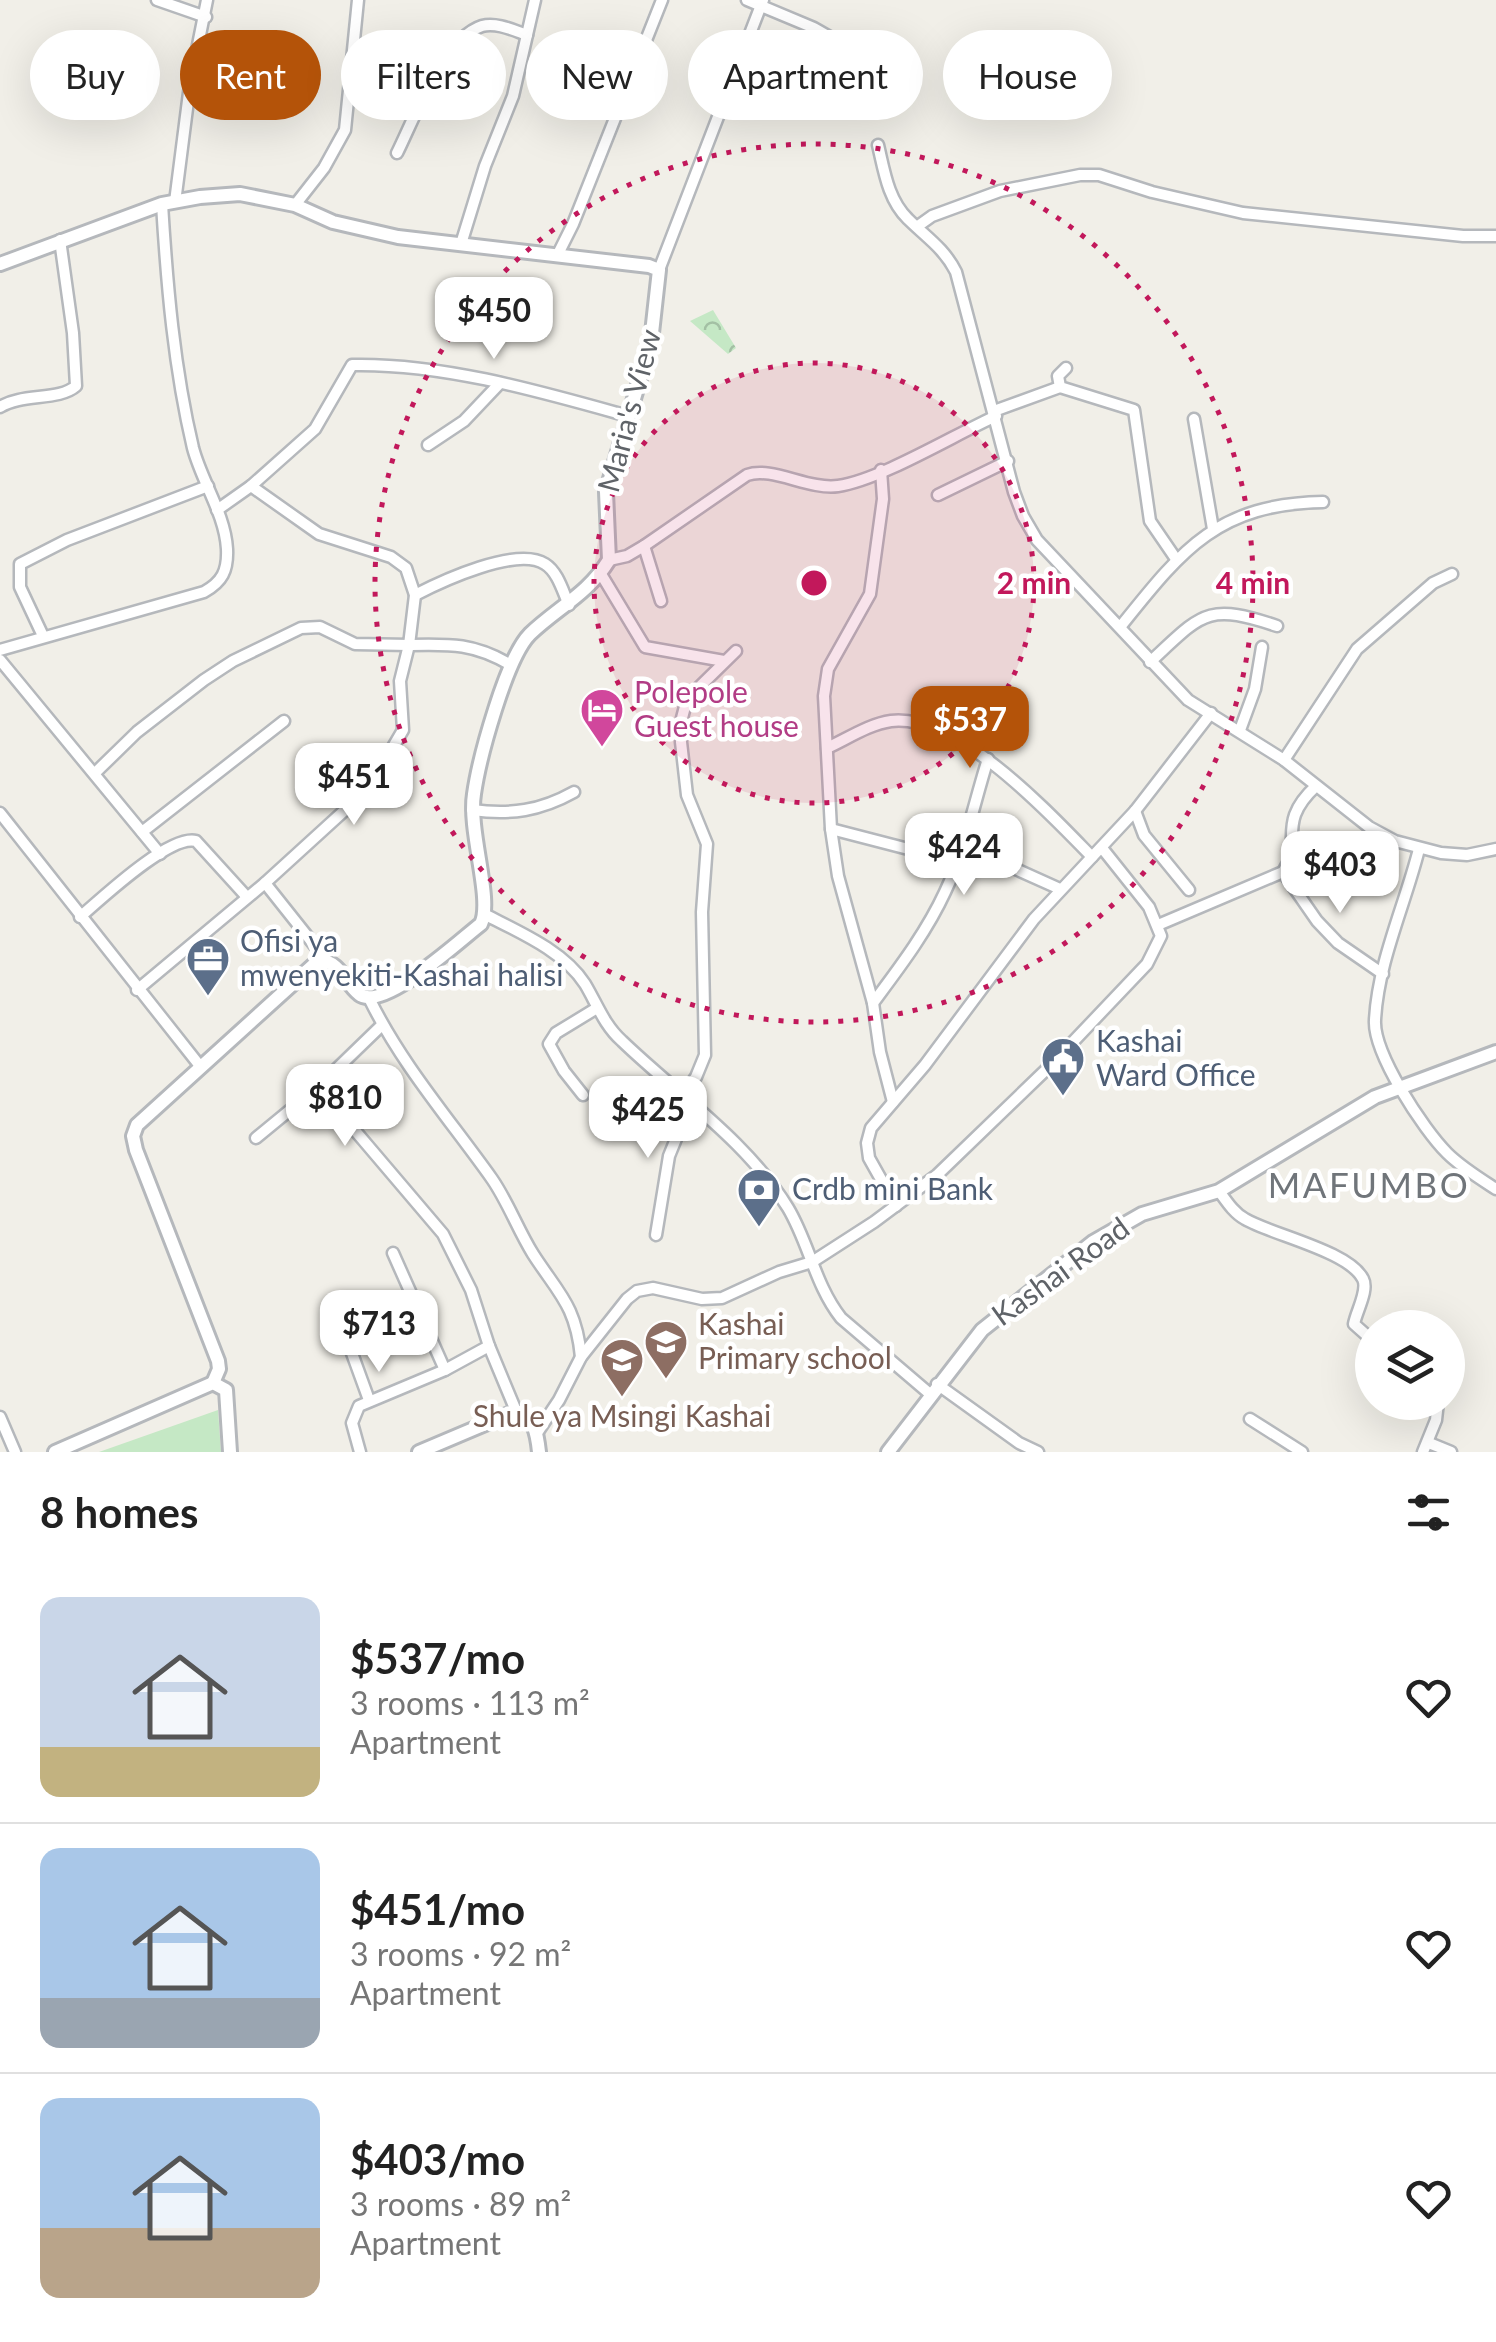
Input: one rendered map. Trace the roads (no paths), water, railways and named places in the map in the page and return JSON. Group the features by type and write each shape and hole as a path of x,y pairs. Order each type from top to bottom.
{"street":[{"path":"157,0 206,17"},
{"path":"0,650 204,592 220,583 227,568 227,546 217,510 194,454 167,287 168,203 207,0"},
{"path":"296,205 332,157 345,130 358,0"},
{"path":"528,30 535,0"},
{"path":"557,256 662,0"},
{"path":"748,0 762,2 815,30"},
{"name":"Maria's View","path":"609,560 606,492 651,342 659,270 762,2"},
{"path":"396,153 460,39 480,26 495,24 526,35"},
{"path":"462,244 485,166 513,96 526,39"},
{"path":"878,145 892,196 908,219 946,253 956,272 1018,504 1037,540 1188,700 1284,760 1369,827 1419,849 1467,855 1496,849"},
{"path":"918,226 944,211 1000,191 1080,175 1120,179 1152,192 1242,213 1496,236"},
{"path":"0,264 168,203 240,194 296,205 333,222 364,230 659,270"},
{"path":"0,408 28,396 69,392 76,386 60,240"},
{"path":"217,510 316,429 352,366 420,370 500,383 628,416"},
{"path":"1060,387 1058,376 1066,368"},
{"path":"428,445 464,420 500,383"},
{"path":"265,882 327,961 360,996 370,1000 417,975 481,924 486,915 472,810 478,776 511,665 526,638 569,605 609,560 644,546 747,474 762,472 796,482 840,486 1060,387 1134,410 1150,521 1176,559"},
{"path":"1194,419 1213,529"},
{"path":"938,495 1008,461"},
{"path":"882,470 883,500 870,594 828,668 824,684 838,876 873,1004 893,1102"},
{"path":"43,636 20,586 20,564 68,540 208,486"},
{"path":"137,990 356,800 390,756 403,730 400,680 415,595 406,568 391,557 319,534 251,486"},
{"path":"1120,626 1176,559 1213,529 1271,506 1323,502"},
{"path":"644,546 661,600"},
{"path":"415,595 478,569 538,560 553,570 569,605"},
{"path":"600,574 644,648 724,662"},
{"path":"1284,760 1357,649 1433,583 1452,574"},
{"path":"1150,662 1187,628 1211,614 1242,614 1277,626"},
{"path":"95,773 137,732 204,680 233,661 302,628 320,628 354,644 480,648 511,665"},
{"path":"1240,730 1252,703 1262,647"},
{"path":"656,1236 669,1156 705,1055 702,912 707,844 687,795 682,718 687,699 736,651"},
{"path":"0,660 160,854"},
{"path":"896,1206 867,1152 872,1128 925,1065 995,967 1060,889 1135,811 1211,712"},
{"path":"827,748 896,720 960,740 988,759 1092,857"},
{"path":"142,832 284,721"},
{"path":"873,1004 918,943 956,866 988,759"},
{"path":"1158,924 1283,872 1290,858 1293,815 1301,800 1316,786"},
{"path":"472,810 528,811 574,792"},
{"path":"1135,811 1144,835 1189,890"},
{"path":"0,813 200,1066"},
{"path":"832,829 916,850 956,866"},
{"path":"80,917 185,839 196,841 246,896"},
{"path":"962,845 1060,889"},
{"path":"537,1433 581,1357 627,1299 653,1288 702,1299 722,1298 778,1272 812,1262 937,1174 1127,986 1156,949 1158,924 1102,848"},
{"path":"1419,849 1383,974 1374,1024 1402,1088 1446,1153 1496,1189"},
{"path":"1283,872 1338,943 1383,974"},
{"path":"486,915 560,958 585,985 618,1039 687,1098 763,1172 789,1210 830,1304 841,1318 934,1389 1038,1452"},
{"path":"56,1452 213,1382 218,1361 133,1136 136,1125 148,1113 310,966 319,960 327,961"},
{"path":"370,1000 407,1065 495,1184 534,1256 554,1280 572,1314 581,1357"},
{"path":"583,1095 549,1044 556,1033 596,1008"},
{"path":"256,1138 318,1087 382,1025"},
{"name":"Kashai Road","path":"888,1452 982,1330 1093,1242 1142,1214 1219,1191 1376,1097 1496,1052"},
{"path":"318,1087 443,1234 466,1276 516,1411 530,1419 537,1433 539,1452"},
{"path":"1219,1191 1242,1218 1314,1247 1354,1270 1364,1280 1358,1310"},
{"path":"394,1253 445,1370"},
{"path":"341,1324 369,1400"},
{"path":"360,1452 353,1432 353,1415 369,1400 445,1370 489,1346"},
{"path":"213,1382 226,1390 230,1452"},
{"path":"419,1452 516,1411"},
{"path":"0,1417 16,1452"},
{"path":"1250,1419 1302,1452"},
{"path":"1433,1420 1426,1447 1451,1452"}],"place":[{"name":"Polepole Guest house","path":"602,748"},
{"name":"Ofisi ya mwenyekiti-Kashai halisi","path":"208,997"},
{"name":"Kashai Ward Office","path":"1063,1097"},
{"name":"Crdb mini Bank","path":"759,1228"},
{"name":"Kashai Primary school","path":"666,1380"},
{"name":"Shule ya Msingi Kashai","path":"622,1398"}],"district":[{"name":"MAFUMBO","path":"1369,1186"}]}
